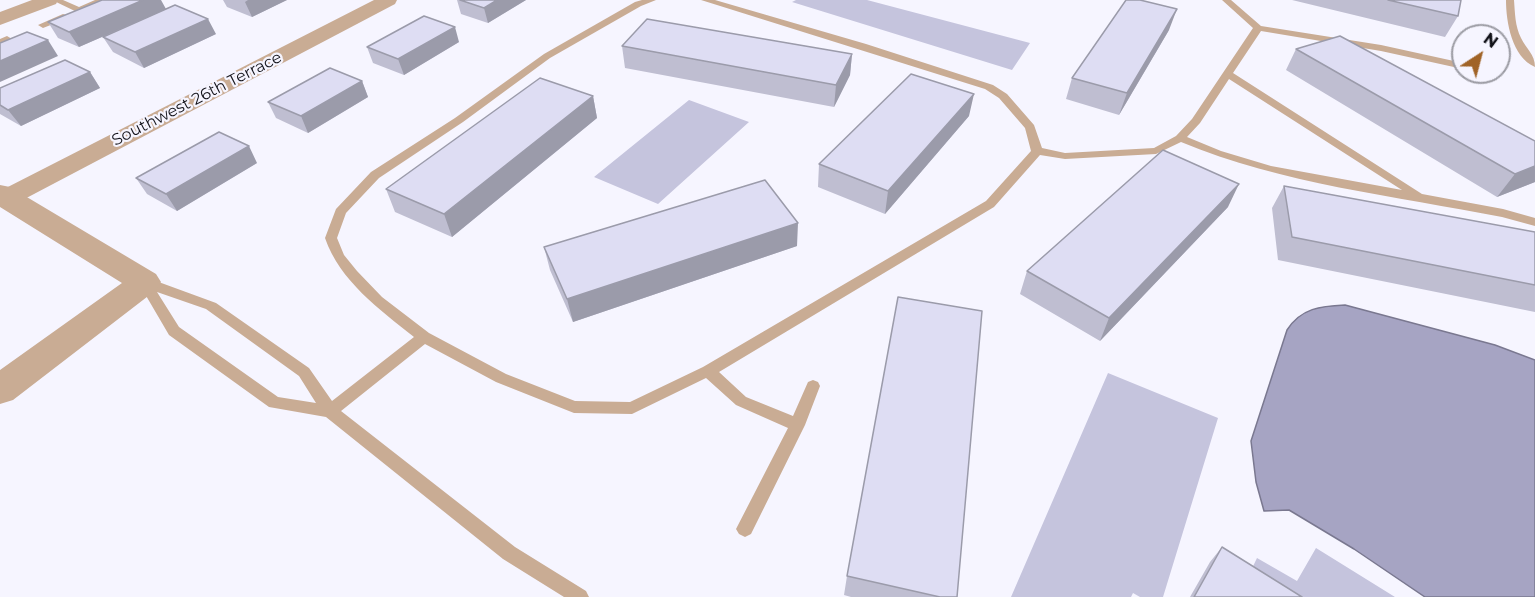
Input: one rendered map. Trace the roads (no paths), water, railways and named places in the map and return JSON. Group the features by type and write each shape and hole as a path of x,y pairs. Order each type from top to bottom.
{"street":[{"path":"0,20 49,0"},
{"name":"Southwest 26th Terrace","path":"3,196 388,0"},
{"path":"0,390 145,282 3,196"}],"lane":[{"path":"56,0 79,10"},
{"path":"43,26 103,0"},
{"path":"652,0 638,4 548,56 459,120 375,175 340,212 331,238 338,257 377,300 424,337 501,378 574,407 632,408 708,371 990,204 1037,151"},
{"path":"705,0 863,46 989,87 1003,96 1030,127 1037,151"},
{"path":"1226,0 1258,28 1381,48 1451,63"},
{"path":"1510,0 1510,29 1521,48 1535,64"},
{"path":"1037,151 1065,156 1156,151 1180,138 1196,121 1258,28"},
{"path":"1228,74 1422,198"},
{"path":"1180,138 1217,153 1269,169 1503,213 1535,222"},
{"path":"145,282 174,331 274,404 330,411 424,337"},
{"path":"145,282 211,306 304,372 330,411 509,553 580,597"},
{"path":"708,371 741,402 797,425"},
{"path":"745,529 797,425 813,387"}]}
